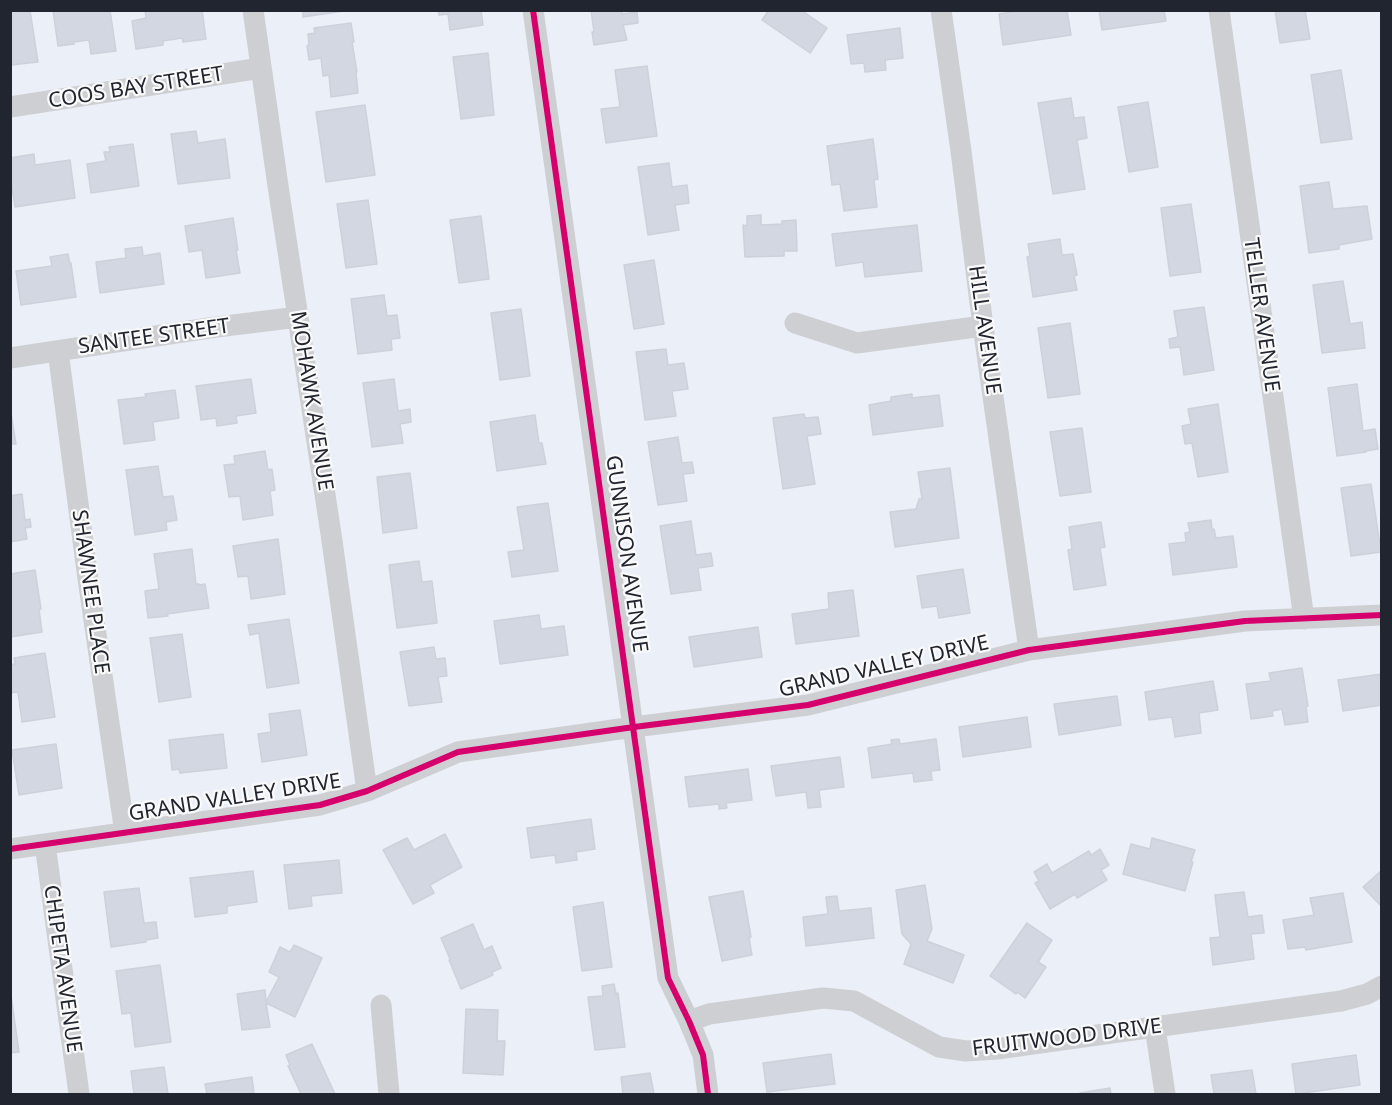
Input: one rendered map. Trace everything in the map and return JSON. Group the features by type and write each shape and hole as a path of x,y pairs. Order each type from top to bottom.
{"street":[{"name":"MOHAWK AVENUE","path":"254,10 367,791"},
{"name":"GUNNISON AVENUE","path":"533,10 668,978 704,1055 708,1095"},
{"name":"HILL AVENUE","path":"941,10 1029,650"},
{"name":"TELLER AVENUE","path":"1219,10 1304,619"},
{"name":"COOS BAY STREET","path":"10,107 261,68"},
{"name":"SANTEE STREET","path":"10,358 298,317"},
{"path":"795,323 857,343 983,326"},
{"name":"SHAWNEE PLACE","path":"58,351 86,567 125,833"},
{"name":"GRAND VALLEY DRIVE","path":"10,849 320,805 367,791 458,752 808,705 1029,650 1245,621 1382,615"},
{"name":"CHIPETA AVENUE","path":"45,844 79,1095"},
{"name":"FRUITWOOD DRIVE","path":"689,1021 710,1014 823,998 854,1001 939,1047 966,1052 1341,1001 1367,994 1382,986"},
{"path":"381,1005 389,1095"},
{"path":"1155,1027 1165,1095"}],"building":[{"path":"30,10 38,62 11,65 10,12"},
{"path":"53,10 110,10 116,51 91,54 89,40 58,46"},
{"path":"145,10 202,10 206,39 183,42 182,38 163,41 163,45 136,49 132,21 146,18"},
{"path":"303,10 351,10 303,17"},
{"path":"438,10 481,10 483,25 450,30 448,14 439,15"},
{"path":"591,10 622,10 622,14 637,12 638,23 623,25 627,40 594,45"},
{"path":"769,10 801,10 827,28 810,53 762,20"},
{"path":"1024,10 1067,10 1071,35 1003,45 999,14"},
{"path":"1099,10 1164,10 1166,21 1102,30"},
{"path":"1275,10 1305,10 1310,39 1280,43"},
{"path":"351,23 358,93 331,97 329,75 323,76 321,58 309,60 308,34 315,33 314,28"},
{"path":"900,28 903,58 885,60 886,70 865,72 864,63 851,64 847,35"},
{"path":"488,53 494,115 461,119 453,57"},
{"path":"647,66 657,136 606,143 601,109 620,107 615,70"},
{"path":"1341,70 1352,139 1321,143 1311,75"},
{"path":"1071,98 1074,118 1084,117 1087,138 1077,140 1085,189 1053,194 1038,103"},
{"path":"1148,102 1158,167 1129,172 1118,107"},
{"path":"365,105 375,175 326,182 316,112"},
{"path":"196,131 198,143 225,139 230,178 178,184 171,134"},
{"path":"873,139 878,179 874,180 877,207 844,211 840,184 832,185 827,146"},
{"path":"133,144 139,186 91,193 87,164 106,161 104,152 110,152 109,147"},
{"path":"34,154 35,165 70,160 75,198 15,207 10,158"},
{"path":"669,163 672,187 687,185 689,203 675,205 679,230 648,235 638,167"},
{"path":"1329,182 1333,209 1367,206 1372,239 1339,245 1339,249 1309,253 1300,186"},
{"path":"368,200 377,264 346,268 337,204"},
{"path":"1191,204 1201,272 1170,276 1161,208"},
{"path":"761,215 761,225 782,224 782,221 796,220 797,251 784,251 784,256 745,257 743,225 747,226 747,216"},
{"path":"481,216 489,279 459,283 450,220"},
{"path":"233,218 240,273 206,278 202,250 189,252 185,226"},
{"path":"917,225 922,271 865,277 863,262 836,266 832,234"},
{"path":"1060,239 1062,255 1073,254 1077,290 1033,297 1027,257 1030,256 1028,244"},
{"path":"142,247 143,256 160,253 164,284 100,293 96,262 126,258 125,249"},
{"path":"68,254 76,297 21,305 16,271 52,266 50,257"},
{"path":"654,260 664,324 634,329 624,265"},
{"path":"1343,281 1350,324 1362,322 1365,348 1322,353 1313,285"},
{"path":"384,295 387,316 397,315 400,338 391,339 392,350 358,354 351,299"},
{"path":"1204,307 1214,370 1184,375 1180,347 1170,348 1169,339 1178,337 1174,311"},
{"path":"521,309 530,376 500,380 491,313"},
{"path":"1070,323 1080,394 1048,398 1038,328"},
{"path":"666,349 668,365 684,363 688,389 672,391 676,416 645,420 636,352"},
{"path":"251,379 256,413 236,416 237,423 217,426 216,418 201,420 196,386"},
{"path":"394,379 398,411 410,409 411,422 400,424 403,443 372,447 363,383"},
{"path":"1357,384 1363,431 1375,429 1378,449 1337,456 1328,388"},
{"path":"175,390 179,418 153,422 155,440 124,444 118,400 146,397 145,394"},
{"path":"912,394 912,398 939,395 943,426 873,435 869,405 891,401 891,397"},
{"path":"1218,404 1228,472 1198,477 1192,443 1185,444 1182,426 1191,424 1188,409"},
{"path":"10,407 16,444 10,444"},
{"path":"804,414 805,418 818,417 821,434 807,436 815,484 783,489 773,418"},
{"path":"535,415 539,443 542,443 546,464 497,471 490,422"},
{"path":"1082,428 1091,492 1060,496 1050,432"},
{"path":"678,437 682,463 692,462 694,473 683,474 687,501 658,505 648,442"},
{"path":"265,451 268,470 272,469 275,490 270,491 273,515 243,520 240,496 229,497 224,465 235,464 234,456"},
{"path":"158,466 163,497 173,496 177,520 166,522 167,530 135,535 126,470"},
{"path":"950,468 959,538 895,547 890,512 916,509 919,499 922,499 918,472"},
{"path":"410,473 417,528 383,533 377,477"},
{"path":"1371,484 1381,552 1351,556 1341,488"},
{"path":"22,494 25,520 30,519 31,527 25,528 27,539 10,542 10,496"},
{"path":"548,503 558,571 512,577 508,552 524,550 517,507"},
{"path":"1211,520 1216,538 1233,536 1237,567 1173,575 1169,544 1186,542 1185,533 1190,532 1188,523"},
{"path":"691,521 696,555 711,553 713,566 698,568 701,590 671,594 660,526"},
{"path":"1101,522 1105,547 1100,548 1106,585 1074,590 1068,550 1072,549 1069,527"},
{"path":"278,539 285,594 251,599 248,576 238,577 233,546"},
{"path":"192,549 196,584 205,584 209,608 148,618 145,591 159,589 154,554"},
{"path":"419,561 422,582 432,581 437,623 397,628 389,565"},
{"path":"963,569 970,613 939,618 937,606 922,608 917,576"},
{"path":"35,570 42,632 10,637 10,574"},
{"path":"853,590 859,636 796,644 792,614 829,609 828,593"},
{"path":"539,615 541,629 564,626 568,655 500,664 494,621"},
{"path":"289,619 299,683 267,688 259,633 250,635 248,625"},
{"path":"758,627 762,657 694,667 689,637"},
{"path":"182,634 191,697 159,702 150,638"},
{"path":"434,647 436,659 445,658 447,676 438,677 442,702 409,706 400,652"},
{"path":"45,653 55,717 22,722 18,692 10,693 10,665 15,664 14,658"},
{"path":"1302,668 1308,722 1285,725 1282,709 1272,711 1273,716 1251,719 1246,684 1271,681 1269,673"},
{"path":"1382,674 1382,705 1343,711 1338,680"},
{"path":"1213,681 1218,710 1199,713 1201,733 1175,737 1172,717 1149,720 1145,692"},
{"path":"1117,696 1121,725 1059,735 1054,704"},
{"path":"300,710 307,755 262,762 258,734 271,732 269,714"},
{"path":"1027,717 1031,747 963,757 959,727"},
{"path":"223,734 227,768 180,773 179,769 172,770 169,740"},
{"path":"899,739 900,744 936,739 940,770 931,771 932,780 914,782 913,773 872,778 868,748 892,744 891,740"},
{"path":"56,744 62,788 19,795 12,750"},
{"path":"840,757 844,787 819,790 821,807 808,808 806,792 776,796 771,766"},
{"path":"748,769 752,800 726,803 727,808 719,809 719,804 689,807 685,777"},
{"path":"591,819 595,849 576,852 577,860 556,863 555,855 531,858 527,828"},
{"path":"445,834 462,867 430,885 434,893 413,904 383,850 407,838 414,850"},
{"path":"1152,838 1195,850 1185,891 1123,874 1131,844 1150,849"},
{"path":"1100,849 1109,865 1101,870 1107,880 1077,898 1075,894 1050,909 1035,883 1039,881 1034,872 1047,864 1052,873 1089,851 1091,855"},
{"path":"339,860 342,893 311,896 312,906 289,909 284,865"},
{"path":"1382,870 1382,907 1363,887"},
{"path":"253,871 257,902 227,906 227,913 195,917 190,878"},
{"path":"925,885 932,929 927,941 964,955 953,983 904,964 911,944 902,934 896,890"},
{"path":"139,888 144,923 156,922 158,938 111,947 104,892"},
{"path":"743,891 752,955 722,961 709,897"},
{"path":"1244,892 1248,917 1262,915 1264,933 1251,934 1254,959 1213,965 1210,938 1220,937 1215,895"},
{"path":"1343,893 1352,942 1306,950 1305,947 1288,949 1283,920 1314,915 1310,898"},
{"path":"837,896 839,911 871,908 874,938 806,946 803,917 828,914 826,897"},
{"path":"603,902 612,967 582,971 573,907"},
{"path":"1027,923 1052,940 1038,962 1046,967 1025,998 990,976"},
{"path":"473,924 484,950 492,946 501,968 492,972 493,975 461,989 441,938"},
{"path":"294,945 322,958 295,1017 266,1003 270,1027 242,1030 237,994 265,990 266,1002 279,977 269,972 280,947 290,952"},
{"path":"160,965 171,1042 135,1047 131,1013 122,1014 116,971"},
{"path":"614,984 616,994 618,993 625,1047 595,1050 588,997 603,996 602,986"},
{"path":"10,988 19,1052 10,1053"},
{"path":"466,1009 498,1010 497,1041 505,1041 503,1075 463,1073"},
{"path":"312,1044 335,1094 301,1094 288,1066 290,1065 286,1055"},
{"path":"831,1054 835,1084 767,1092 763,1063"},
{"path":"1356,1055 1360,1085 1296,1094 1292,1064"},
{"path":"164,1067 168,1094 134,1094 131,1071"},
{"path":"1252,1070 1256,1094 1214,1094 1211,1075"},
{"path":"650,1073 654,1094 623,1094 621,1077"},
{"path":"252,1077 254,1094 207,1094 205,1084"},
{"path":"1110,1088 1111,1094 1080,1094 1080,1093"}],"cycle path":[{"path":"533,10 668,978 703,1055 708,1094"},
{"path":"10,849 320,805 367,791 458,752 808,705 1029,650 1245,621 1382,615"}]}
